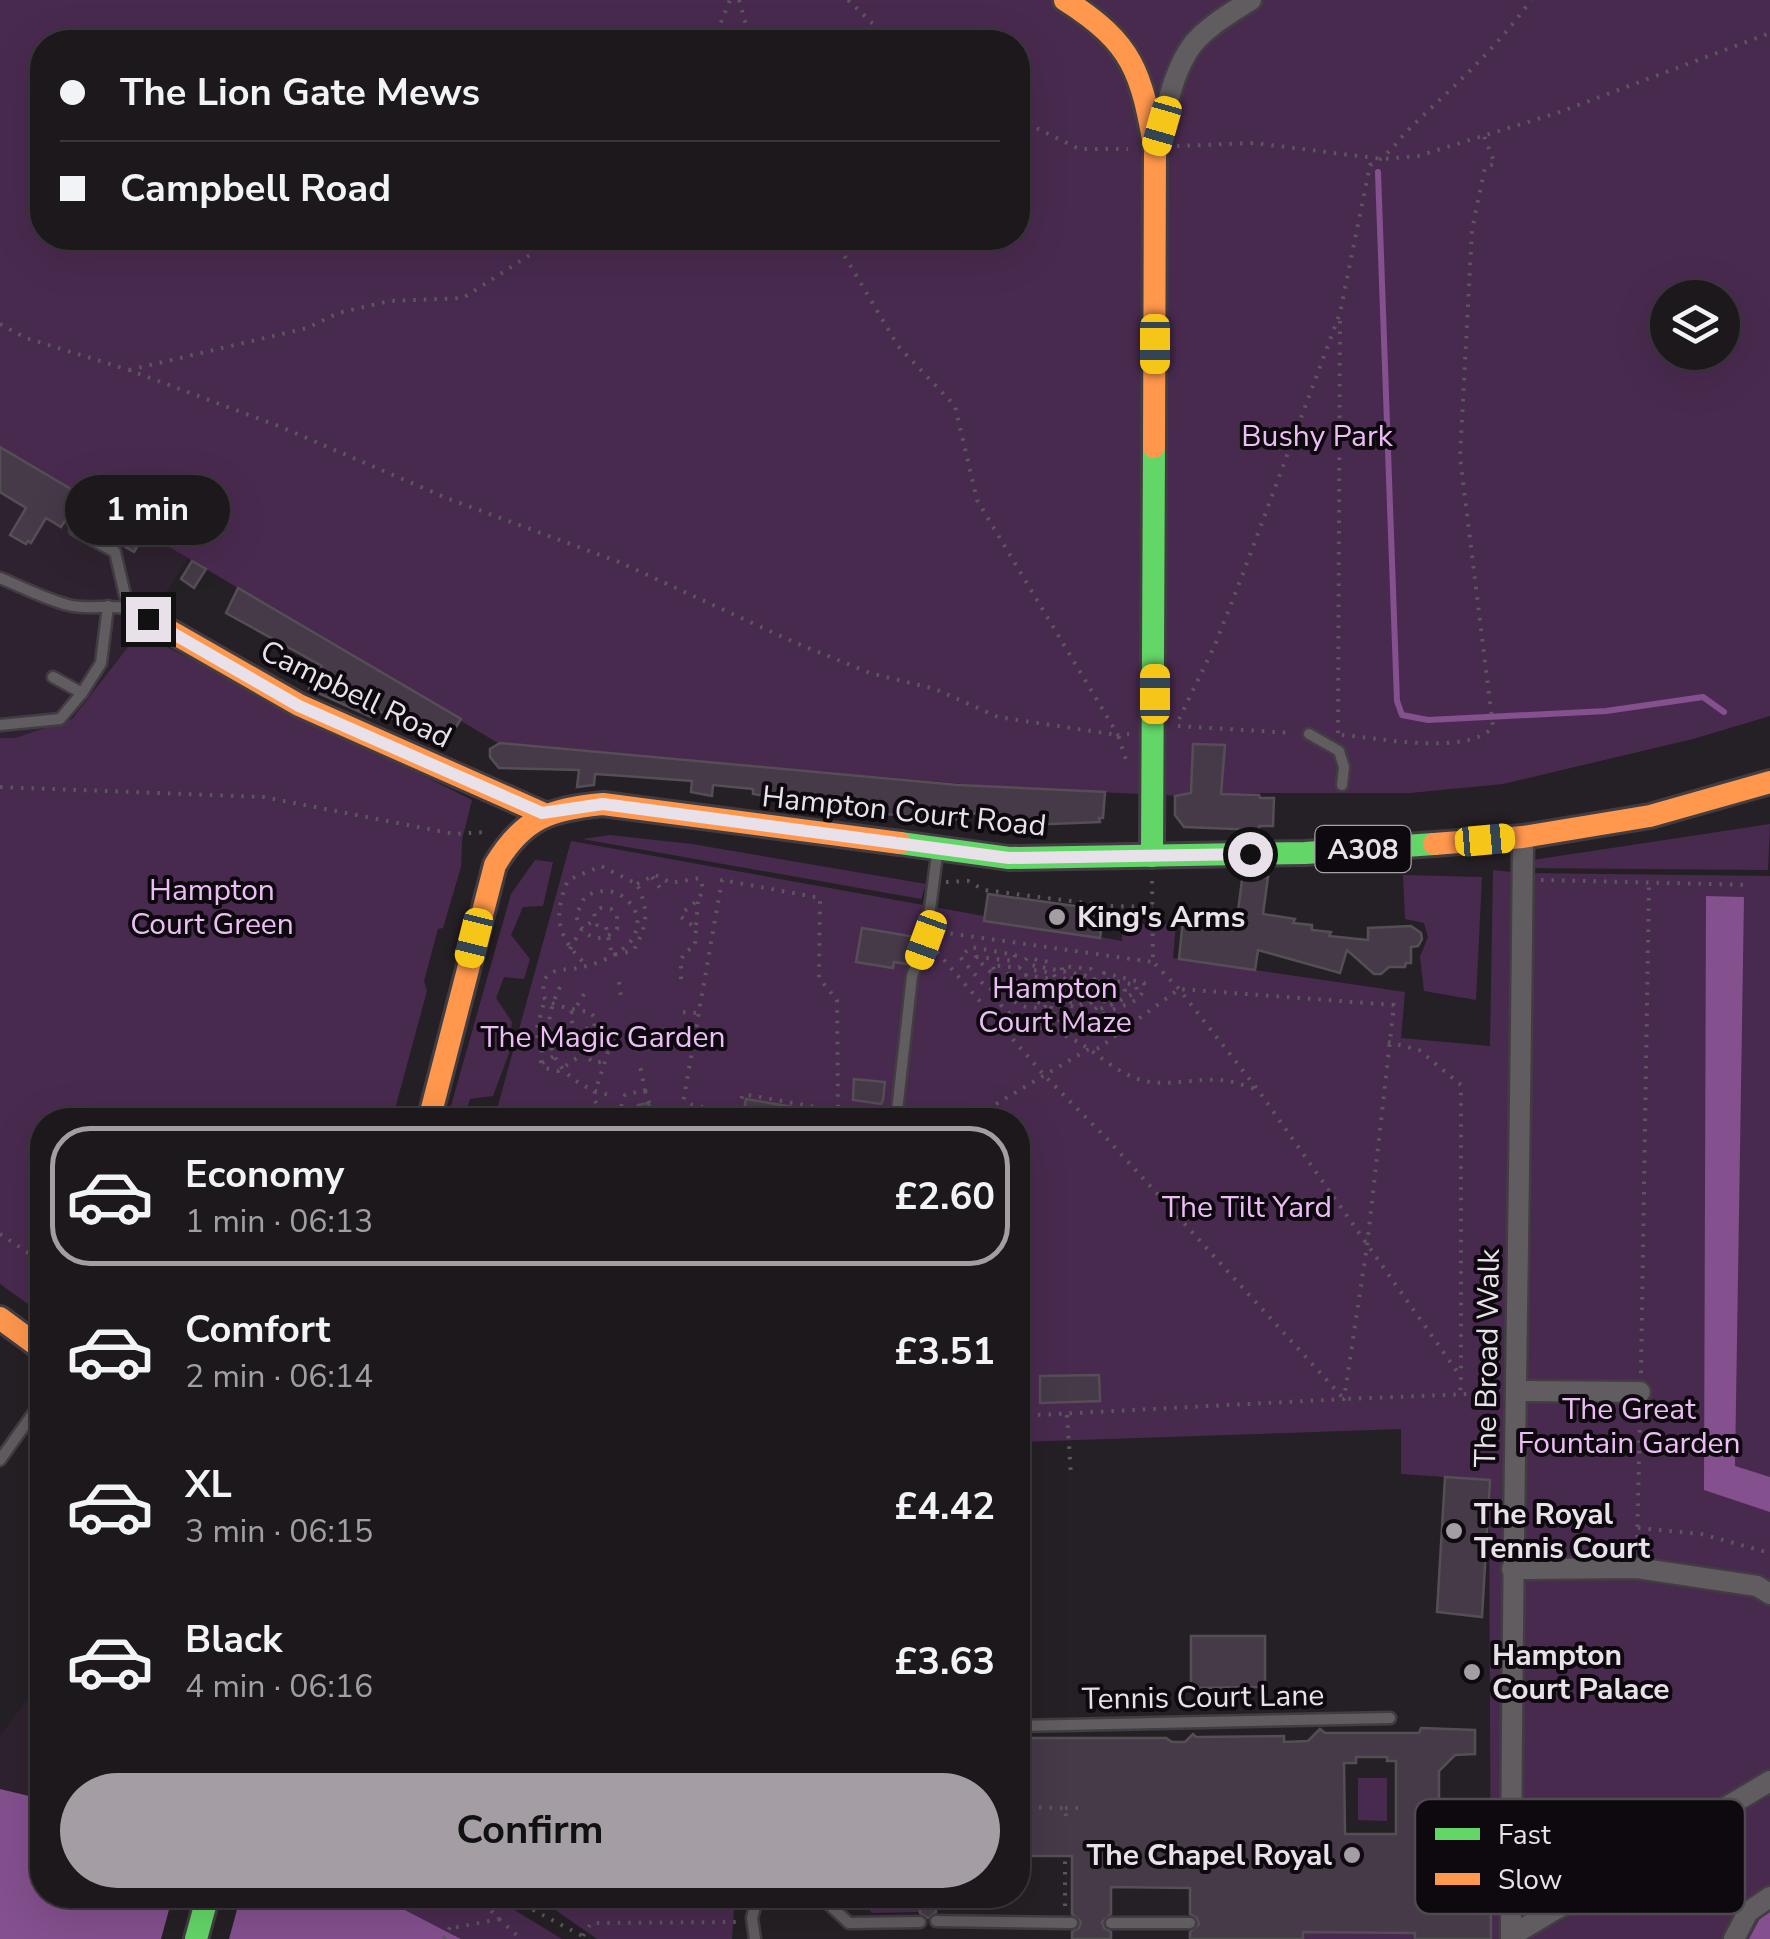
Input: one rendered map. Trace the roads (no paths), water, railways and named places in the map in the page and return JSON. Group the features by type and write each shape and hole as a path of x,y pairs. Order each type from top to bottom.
{"main road":[{"path":"1065,0 1110,31 1129,51 1147,104 1155,150 1152,865"},
{"name":"Campbell Road","path":"143,615 299,706 542,813"},
{"name":"Hampton Court Road","path":"432,1108 488,882 504,846 542,813 603,804 1009,858 1152,865 1523,837 1650,816 1770,782"},
{"path":"0,1318 30,1340"},
{"path":"196,1939 204,1908"}],"street":[{"path":"1155,150 1193,44 1251,0"},
{"path":"1135,67 1153,74 1180,72"},
{"name":"The Broad Walk","path":"1511,1799 1523,837"},
{"path":"1518,1391 1640,1392"},
{"path":"1512,1570 1637,1568 1756,1586 1770,1594"},
{"path":"1740,1799 1770,1781"},
{"path":"1734,1939 1748,1912 1770,1897"},
{"path":"1511,1938 1551,1914"}],"lane":[{"path":"76,530 115,552 125,595 143,615"},
{"path":"0,578 72,606 108,606 143,615"},
{"path":"0,725 60,719 101,663 108,606"},
{"path":"53,677 82,693"},
{"path":"1309,734 1340,752 1344,768 1342,785"},
{"path":"897,1108 912,976 926,935 938,850"},
{"path":"0,1460 30,1418"},
{"name":"Tennis Court Lane","path":"1030,1726 1390,1718"},
{"path":"754,1939 755,1908"},
{"path":"833,1908 849,1923 920,1922"},
{"path":"936,1922 1069,1923"},
{"path":"1111,1923 1190,1923"}],"waterway":[{"path":"1378,172 1397,701 1402,715 1428,720 1606,711 1703,697 1724,712"}],"place":[{"name":"King's Arms","path":"1057,917"},
{"name":"The Royal Tennis Court","path":"1454,1531"},
{"name":"Hampton Court Palace","path":"1472,1672"},
{"name":"The Chapel Royal","path":"1352,1855"}],"park label":[{"name":"Bushy Park","path":"1317,436"},
{"name":"Hampton Court Green","path":"212,907"},
{"name":"Hampton Court Maze","path":"1055,1005"},
{"name":"The Magic Garden","path":"603,1037"},
{"name":"The Tilt Yard","path":"1247,1207"},
{"name":"The Great Fountain Garden","path":"1629,1426"}]}
